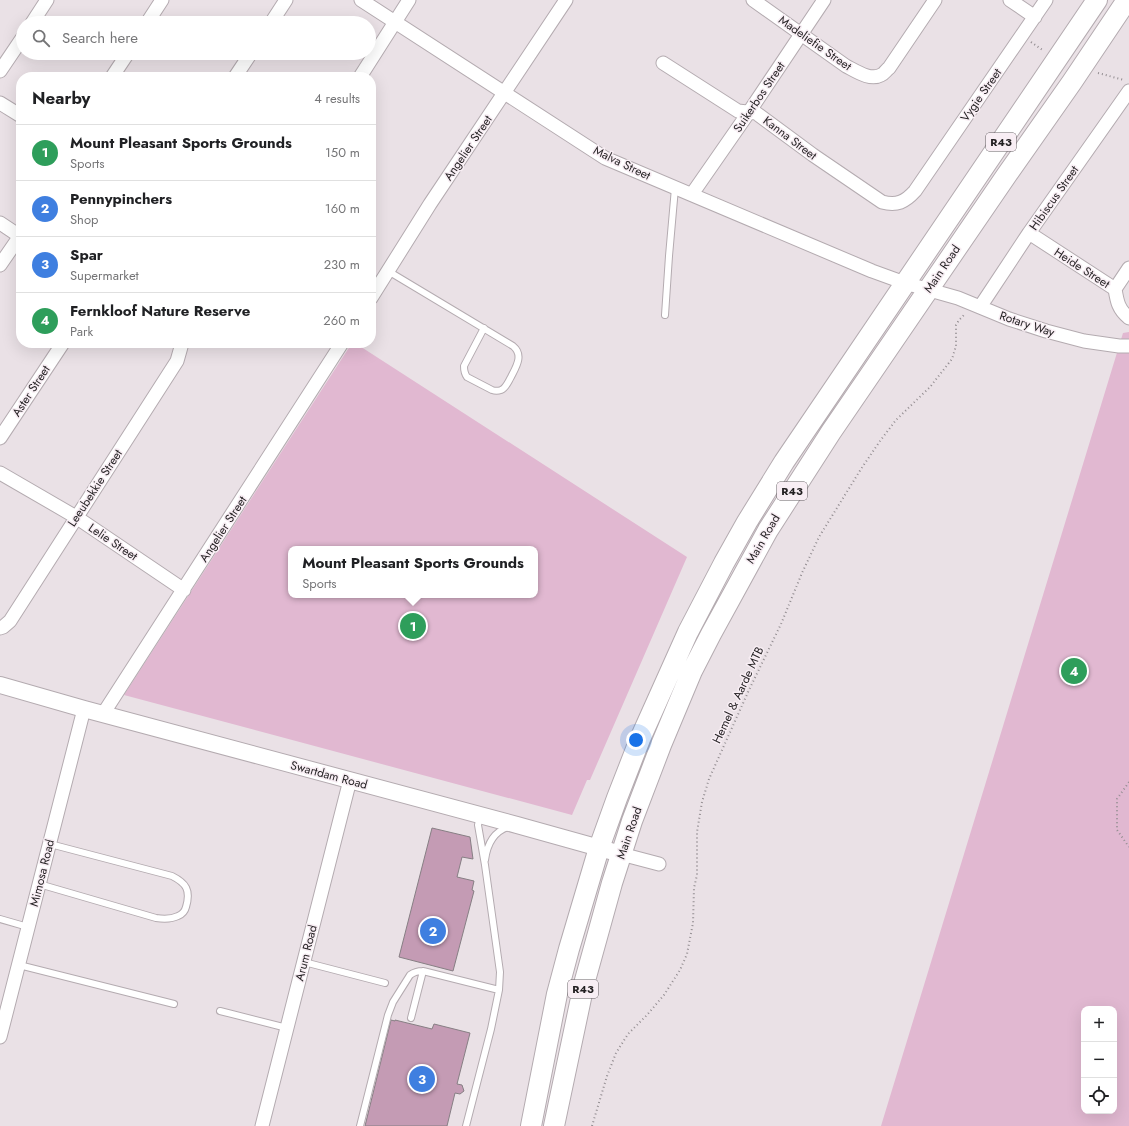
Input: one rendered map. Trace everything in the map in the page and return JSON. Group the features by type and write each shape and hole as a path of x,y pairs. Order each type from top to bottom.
{"main road":[{"name":"Main Road","path":"531,1126 557,994 599,848 640,739 688,632 747,522 784,462 986,166 1055,60 1097,0"},
{"name":"Main Road","path":"554,1126 584,984 612,883 656,757 692,671 738,583 790,494 928,289 1076,77 1127,0"}],"street":[{"path":"37,16 47,0"},
{"path":"152,16 162,0"},
{"path":"276,16 286,0"},
{"name":"Malva Street","path":"361,0 605,158 872,271 905,283 928,289"},
{"path":"376,52 409,0"},
{"name":"Angelier Street","path":"376,290 430,204 566,0"},
{"name":"Madeliefie Street","path":"753,0 846,66 859,74 874,77 880,76 889,68 935,0"},
{"name":"Suikerbos Street","path":"692,194 824,0"},
{"path":"1010,0 1035,17"},
{"name":"Vygie Street","path":"915,191 1046,0"},
{"path":"0,71 16,47"},
{"path":"115,72 123,60"},
{"path":"238,72 246,60"},
{"path":"363,72 371,60"},
{"name":"Kanna Street","path":"663,62 738,111 756,113 813,155 882,202 891,204 904,201 915,191"},
{"name":"Hibiscus Street","path":"980,307 1029,233 1129,91"},
{"path":"0,103 16,113"},
{"path":"0,223 16,233"},
{"name":"Heide Street","path":"1029,233 1115,289 1129,268"},
{"path":"0,265 16,242"},
{"name":"Rotary Way","path":"928,289 958,298 1009,319 1046,331 1077,339 1119,346 1129,346"},
{"path":"1115,289 1118,304 1124,314 1129,318"},
{"name":"Aster Street","path":"0,438 60,348"},
{"name":"Leeubekkie Street","path":"0,628 10,621 177,361 181,348"},
{"name":"Angelier Street","path":"103,714 339,348"},
{"name":"Lelie Street","path":"0,473 76,517 184,590"},
{"name":"Swartdam Road","path":"0,685 659,864"},
{"name":"Mimosa Road","path":"0,1037 84,709"},
{"name":"Arum Road","path":"262,1126 350,780"}],"lane":[{"path":"665,315 675,188"},
{"path":"388,271 484,328 513,346 518,352 518,364 506,386 503,389 496,391 467,376 464,370 464,366 484,328"},
{"path":"466,1126 491,1029 499,990 500,972 478,825 480,815"},
{"path":"485,865 488,847 494,836 504,828 517,825"},
{"path":"39,884 163,919 179,916 184,912 187,904 188,895 185,886 181,880 172,876 50,844"},
{"path":"0,919 28,926"},
{"path":"304,962 385,983"},
{"path":"19,965 174,1004"},
{"path":"360,1126 390,1008 410,975 414,972 423,971 499,990"},
{"path":"411,1018 423,971"},
{"path":"220,1011 287,1028"}],"path":[{"path":"1022,35 1044,51"},
{"path":"1098,73 1129,82"},
{"name":"Hemel & Aarde MTB","path":"592,1126 607,1076 616,1053 628,1034 647,1015 667,990 680,970 687,954 692,922 696,875 697,832 702,802 709,778 781,624 819,537 880,441 896,420 930,388 952,359 956,346 956,325 959,320 964,315 980,307"},
{"path":"1129,782 1117,799 1117,830 1129,847"}],"shaded area":[{"path":"1129,332 1129,1126 881,1126 1123,333"},
{"path":"349,348 363,348 687,557 590,780 587,780 572,815 124,695"}],"building":[{"path":"432,828 470,837 473,859 462,857 457,877 474,881 472,890 474,891 453,971 399,957"},
{"path":"391,1020 432,1029 434,1024 470,1033 457,1084 462,1085 464,1091 460,1094 455,1093 447,1126 365,1126"}],"place":[{"name":"Mount Pleasant Sports Grounds","path":"413,626"},
{"name":"Fernkloof Nature Reserve","path":"1074,671"},
{"name":"Pennypinchers","path":"433,931"},
{"name":"Spar","path":"422,1079"}]}
